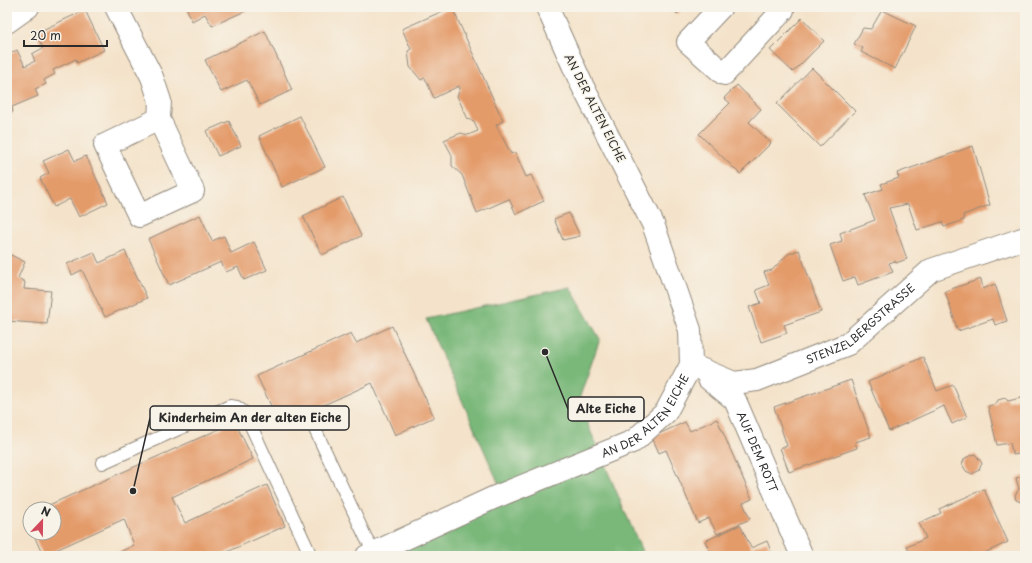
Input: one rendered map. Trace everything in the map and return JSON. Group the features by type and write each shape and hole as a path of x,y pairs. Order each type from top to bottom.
{"street":[{"path":"7,22 28,7"},
{"path":"116,7 152,77 160,101 159,119"},
{"name":"AN DER ALTEN EICHE","path":"371,554 493,498 634,441 666,412 691,365 690,330 653,224 582,84 547,7"},
{"path":"721,7 688,42 724,74 783,10 780,7"},
{"name":"STENZELBERGSTRASSE","path":"691,365 734,383 757,380 848,344 931,270 1025,238"},
{"name":"AUF DEM ROTT","path":"691,365 735,400 802,556"}],"lane":[{"path":"102,463 230,406 237,407 245,413 311,556"},
{"path":"312,423 366,538 371,554"}],"green space":[{"path":"570,287 600,339 578,402 644,556 381,556 506,500 426,319"}],"building":[{"path":"186,7 254,7 212,26 205,14 192,21"},
{"path":"452,7 503,121 496,125 511,154 515,152 526,177 531,175 544,201 516,214 509,199 477,213 462,175 452,166 452,155 444,140 461,133 468,135 478,131 474,121 468,119 457,96 460,89 459,86 434,98 425,78 421,80 410,67 408,51 411,49 402,29"},
{"path":"670,7 684,7 677,14"},
{"path":"85,10 104,50 77,63 76,59 53,70 55,74 44,80 46,84 35,89 38,96 12,107 13,112 7,115 7,55 17,50 25,66 35,61 32,54 43,48 36,33"},
{"path":"882,10 916,26 895,69 861,52 863,48 854,44 863,28 871,29"},
{"path":"802,18 824,41 793,72 770,50"},
{"path":"265,31 292,90 260,105 247,80 221,92 205,60"},
{"path":"812,68 855,111 820,147 777,104"},
{"path":"737,85 761,109 749,122 771,143 740,174 699,134 730,103 724,98"},
{"path":"300,116 325,167 282,187 259,136"},
{"path":"229,121 241,146 218,156 206,131"},
{"path":"973,146 990,205 963,215 964,220 944,227 942,222 917,230 908,204 889,208 907,259 896,263 895,261 889,263 893,272 858,285 855,277 843,281 830,245 842,241 840,233 875,220 865,195 883,189 881,184 899,178 897,173"},
{"path":"69,149 75,161 86,156 108,203 79,217 70,199 54,207 40,178 49,173 43,161"},
{"path":"343,197 361,236 322,255 303,216"},
{"path":"569,213 580,236 563,240 554,219"},
{"path":"200,215 212,241 224,236 231,253 254,242 267,270 244,280 238,267 226,272 221,262 169,285 148,239"},
{"path":"799,250 821,312 784,325 787,333 761,342 749,307 761,303 756,290 769,285 764,272 772,270 788,254"},
{"path":"125,251 147,298 105,317 82,270 72,275 67,264 94,252 99,263"},
{"path":"7,253 25,262 18,278 25,282 24,289 51,291 47,324 7,321"},
{"path":"981,279 983,289 995,284 1007,321 995,325 993,319 958,331 945,291"},
{"path":"392,326 434,417 395,435 372,383 280,425 257,376 351,333 356,343"},
{"path":"923,357 937,391 953,385 967,417 952,424 944,406 889,431 868,382"},
{"path":"851,380 871,437 855,442 857,448 789,472 780,448 787,446 774,407"},
{"path":"1025,397 1025,453 1013,455 1010,443 997,445 988,406 996,404 998,400 1005,398 1008,401"},
{"path":"717,419 752,499 743,503 750,519 717,534 709,518 698,523 666,450 659,453 652,437 685,422 690,431"},
{"path":"235,422 253,459 172,497 185,523 267,485 285,526 218,556 112,556 134,545 124,519 43,556 36,541 62,541 62,501 58,501"},
{"path":"975,454 982,463 979,470 972,474 966,471 962,464 965,458"},
{"path":"1025,476 1024,513 1023,503 1016,500 1015,495 1019,489 1016,478"},
{"path":"984,489 1008,542 978,556 911,556 907,547 926,538 919,523 941,513 939,509"},
{"path":"740,525 751,548 767,541 773,556 712,556 705,541"}],"place":[{"name":"Alte Eiche","path":"545,352"},
{"name":"Kinderheim An der alten Eiche","path":"133,491"}]}
